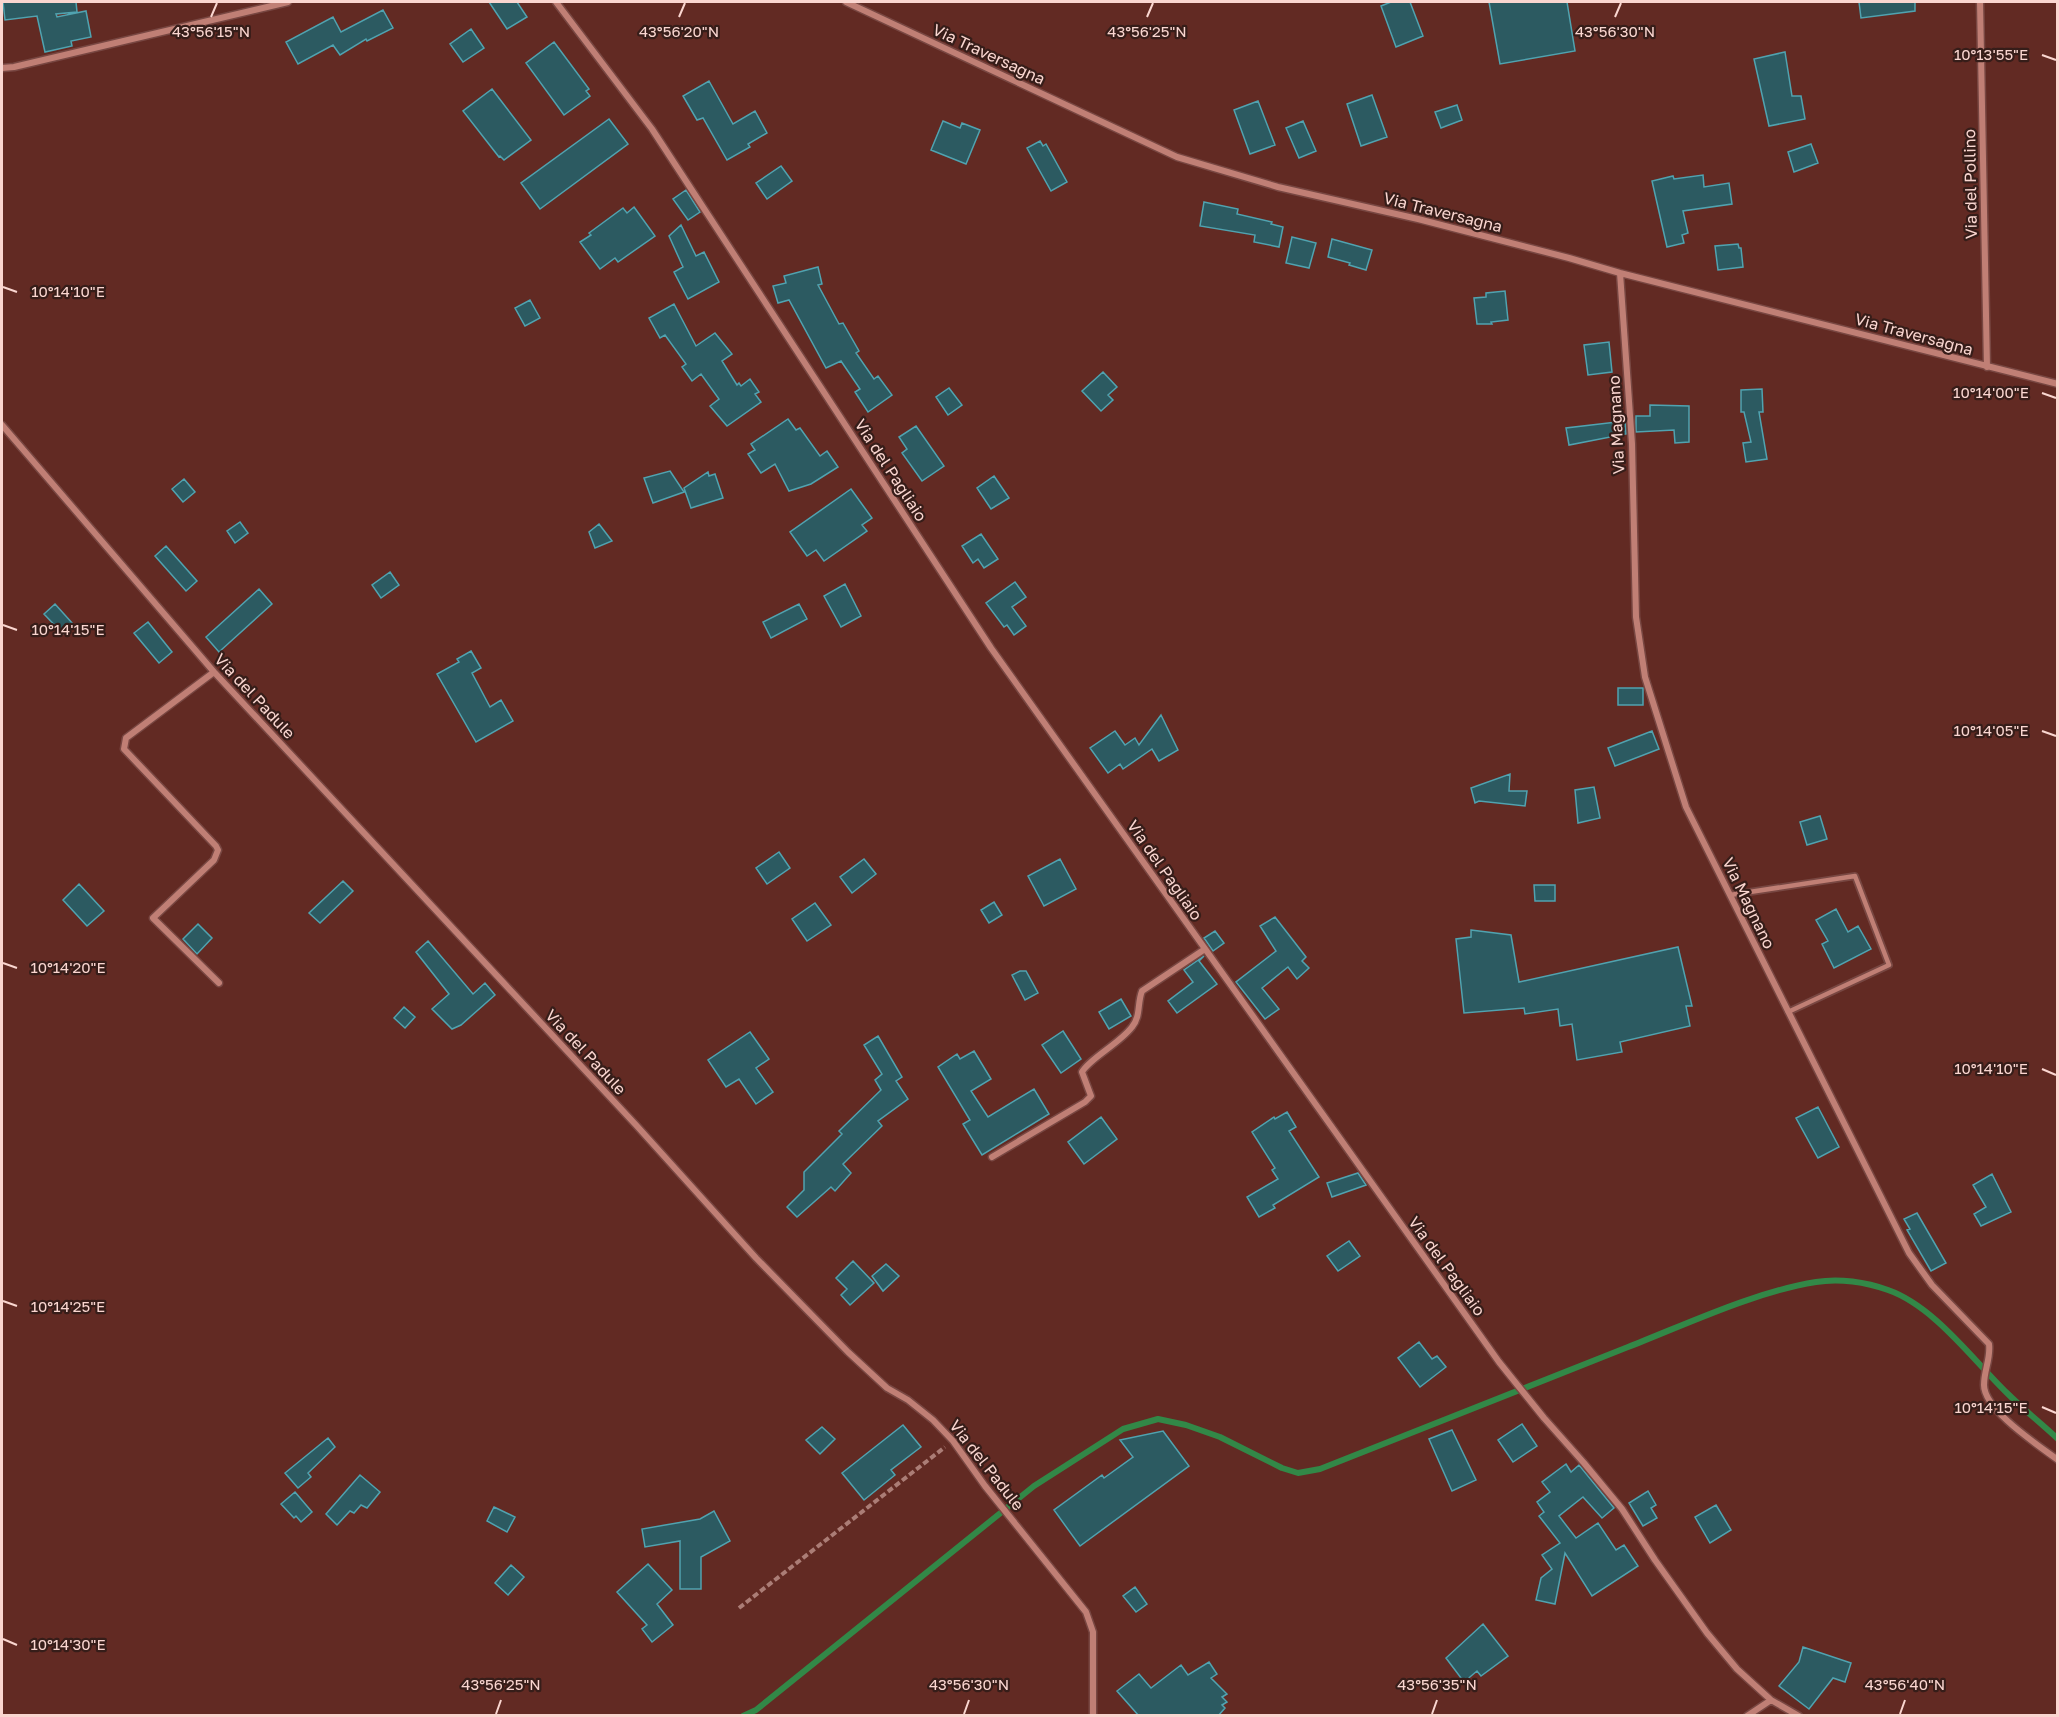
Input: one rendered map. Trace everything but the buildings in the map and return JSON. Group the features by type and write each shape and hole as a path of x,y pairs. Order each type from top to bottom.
{"street":[{"path":"2,68 288,2"},
{"name":"Via del Pagliaio","path":"556,2 652,129 991,648 1427,1261 1527,1397 1622,1509 1707,1633 1737,1669 1771,1700 1799,1716"},
{"name":"Via Traversagna","path":"846,2 1177,157 1278,187 1418,219 1620,273 2058,384"},
{"name":"Via del Pollino","path":"1980,2 1987,367"},
{"name":"Via Magnano","path":"1620,273 1632,444 1636,617 1645,677 1686,807 1909,1253 1932,1285 1989,1344 1990,1353 1985,1382 1987,1395 1997,1412 2058,1460"},
{"name":"Via del Padule","path":"2,425 214,672 636,1125 756,1258 848,1353 887,1388 908,1400 933,1420 953,1441 1086,1612 1093,1632 1093,1716"},
{"path":"214,672 126,738 124,749 218,850 214,860 153,918 219,983"},
{"path":"992,1157 1085,1102 1091,1096 1082,1072 1086,1065 1120,1040 1133,1026 1139,1014 1139,1000 1142,991 1205,949"},
{"path":"1747,1716 1771,1700"}],"lane":[{"path":"1730,895 1855,876 1888,964 1788,1012"}],"path":[{"path":"739,1608 953,1441"}],"waterway":[{"path":"743,1716 756,1710 1034,1486 1123,1429 1158,1419 1186,1425 1220,1437 1282,1468 1298,1473 1320,1469 1745,1301 1793,1287 1834,1280 1880,1287 1921,1308 1952,1335 2013,1399 2058,1439"}]}
